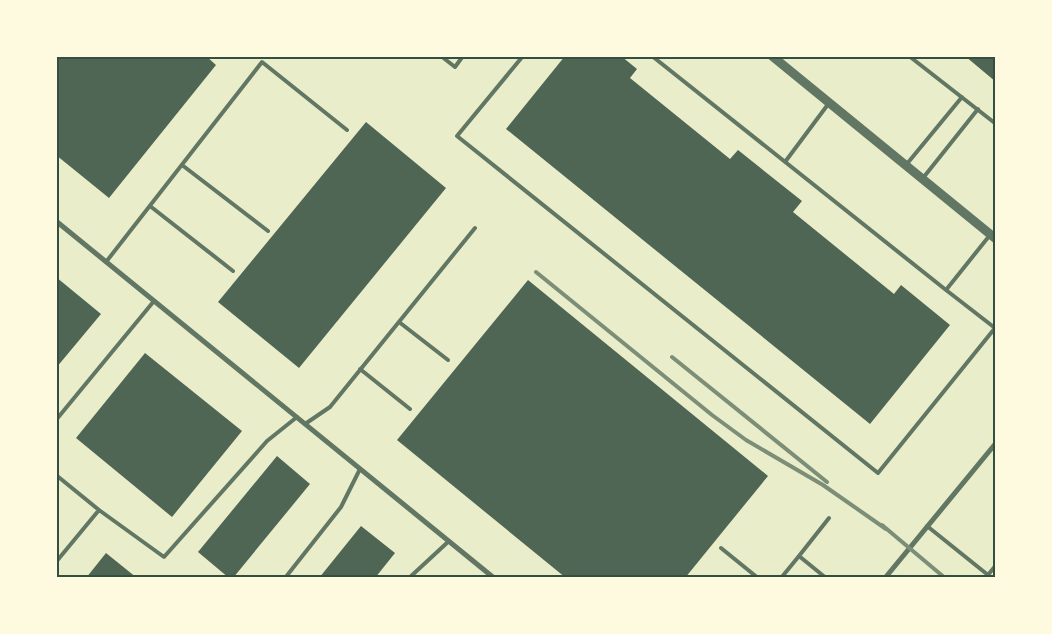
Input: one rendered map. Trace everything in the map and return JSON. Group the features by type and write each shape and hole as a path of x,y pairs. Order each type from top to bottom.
{"street":[{"path":"772,56 993,237"},
{"path":"56,221 494,578"},
{"path":"885,578 996,443"}],"lane":[{"path":"441,56 455,67 463,56"},
{"path":"523,56 457,136 878,472 995,328 652,56"},
{"path":"909,56 996,124"},
{"path":"106,262 262,62 347,130"},
{"path":"906,165 962,97"},
{"path":"785,162 829,103"},
{"path":"922,178 978,109"},
{"path":"182,165 268,231"},
{"path":"150,206 234,271"},
{"path":"305,424 330,407 475,228"},
{"path":"946,290 993,237"},
{"path":"56,420 154,301"},
{"path":"399,322 448,360"},
{"path":"360,369 410,409"},
{"path":"56,475 99,510 164,557 268,441 297,417"},
{"path":"285,578 341,507 360,469"},
{"path":"56,562 99,510"},
{"path":"781,578 829,518"},
{"path":"927,526 990,576 996,565"},
{"path":"409,578 449,541"},
{"path":"721,548 758,578"},
{"path":"799,556 826,578"}],"building":[{"path":"56,56 206,56 216,65 109,198 56,155"},
{"path":"565,56 621,56 637,69 630,78 730,159 738,150 802,201 793,212 894,294 901,285 950,325 870,424 506,129"},
{"path":"965,56 996,56 996,82"},
{"path":"366,122 446,188 299,368 218,302"},
{"path":"56,277 101,314 56,368"},
{"path":"528,280 768,476 685,578 566,578 397,440"},
{"path":"145,353 242,431 172,517 76,438"},
{"path":"277,456 310,484 233,578 229,578 198,552"},
{"path":"361,526 395,553 375,578 319,578"},
{"path":"106,553 137,578 86,578"}],"railway":[{"path":"536,272 712,415 746,440 823,485 886,529"},
{"path":"672,357 827,482"},
{"path":"882,525 945,578"}]}
